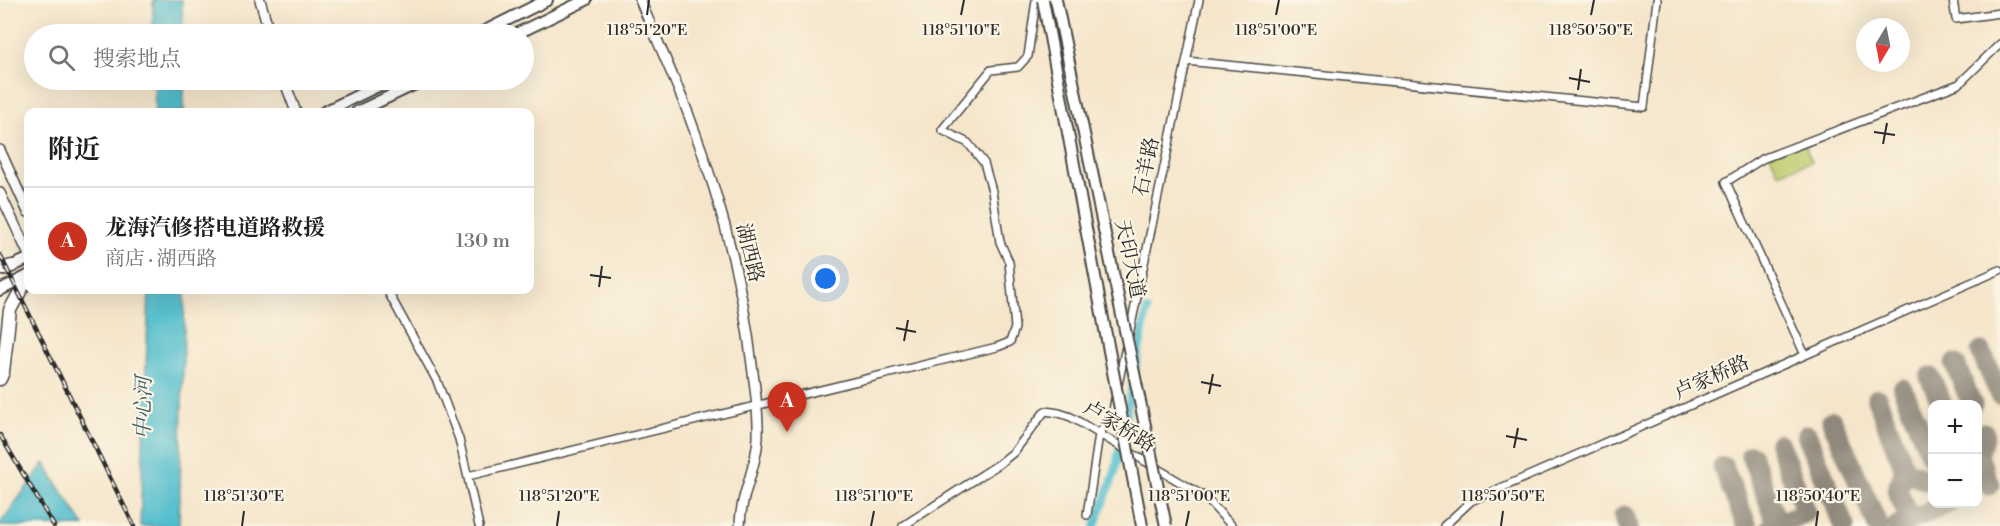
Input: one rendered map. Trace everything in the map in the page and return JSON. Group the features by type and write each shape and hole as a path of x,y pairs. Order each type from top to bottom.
{"highway":[{"path":"0,379 3,372 10,310 24,284"}],"main road":[{"path":"499,24 547,0"},
{"path":"534,25 586,0"},
{"name":"天印大道","path":"1043,0 1142,526"},
{"name":"天印大道","path":"1056,0 1166,526"},
{"path":"332,108 369,90"},
{"path":"365,108 403,90"},
{"path":"4,269 24,261"},
{"path":"0,290 24,278"}],"street":[{"path":"260,0 267,24"},
{"name":"湖西路","path":"640,0 688,114 731,250 749,342 757,405 758,437 756,462 740,512 740,526"},
{"path":"468,476 998,347 1010,342 1015,328 1008,262 1000,242 992,191 984,163 968,143 942,130 990,70 1018,67 1028,56 1036,0"},
{"name":"石羊路","path":"1087,515 1099,434 1113,411 1199,0"},
{"path":"1186,61 1644,108 1657,0"},
{"path":"1953,0 1956,19 2000,13"},
{"path":"1805,355 1726,182 1762,159 1959,84 2000,44"},
{"path":"288,90 294,108"},
{"path":"0,150 24,203"},
{"path":"0,193 24,245"},
{"name":"卢家桥路","path":"1444,526 1471,501 2000,270"},
{"path":"389,294 437,381 459,439 479,526"},
{"name":"卢家桥路","path":"903,526 1014,452 1045,411 1071,417 1204,497 1232,526"}],"green space":[{"path":"1804,141 1811,162 1778,173 1770,154"}],"water":[{"path":"153,0 182,0 183,24 153,24"},
{"path":"154,90 184,90 184,108 155,108"},
{"path":"149,294 185,294 179,526 140,526"},
{"path":"44,463 84,526 0,526 0,524"}],"waterway":[{"path":"1124,425 1147,311"},
{"path":"1095,526 1115,472 1121,440"}],"taxiway":[{"path":"1981,352 2000,394"},
{"path":"1955,364 1970,400"},
{"path":"1930,377 1940,400"},
{"path":"1903,389 1930,454"},
{"path":"1877,399 1905,470 1926,480"},
{"path":"1832,421 1878,526"},
{"path":"1984,433 1978,456 1989,485"},
{"path":"1807,435 1844,526"},
{"path":"1772,526 1806,512 1779,444"},
{"path":"1751,455 1777,523"},
{"path":"1723,467 1747,526"},
{"path":"1905,470 1897,490 1910,520"},
{"path":"1897,526 1938,508"},
{"path":"1624,516 1628,526"}],"railway":[{"path":"0,255 134,526"},
{"path":"0,435 54,526"}],"place":[{"name":"龙海汽修搭电道路救援","path":"787,432"}],"water label":[{"name":"中心河","path":"144,408"}]}
